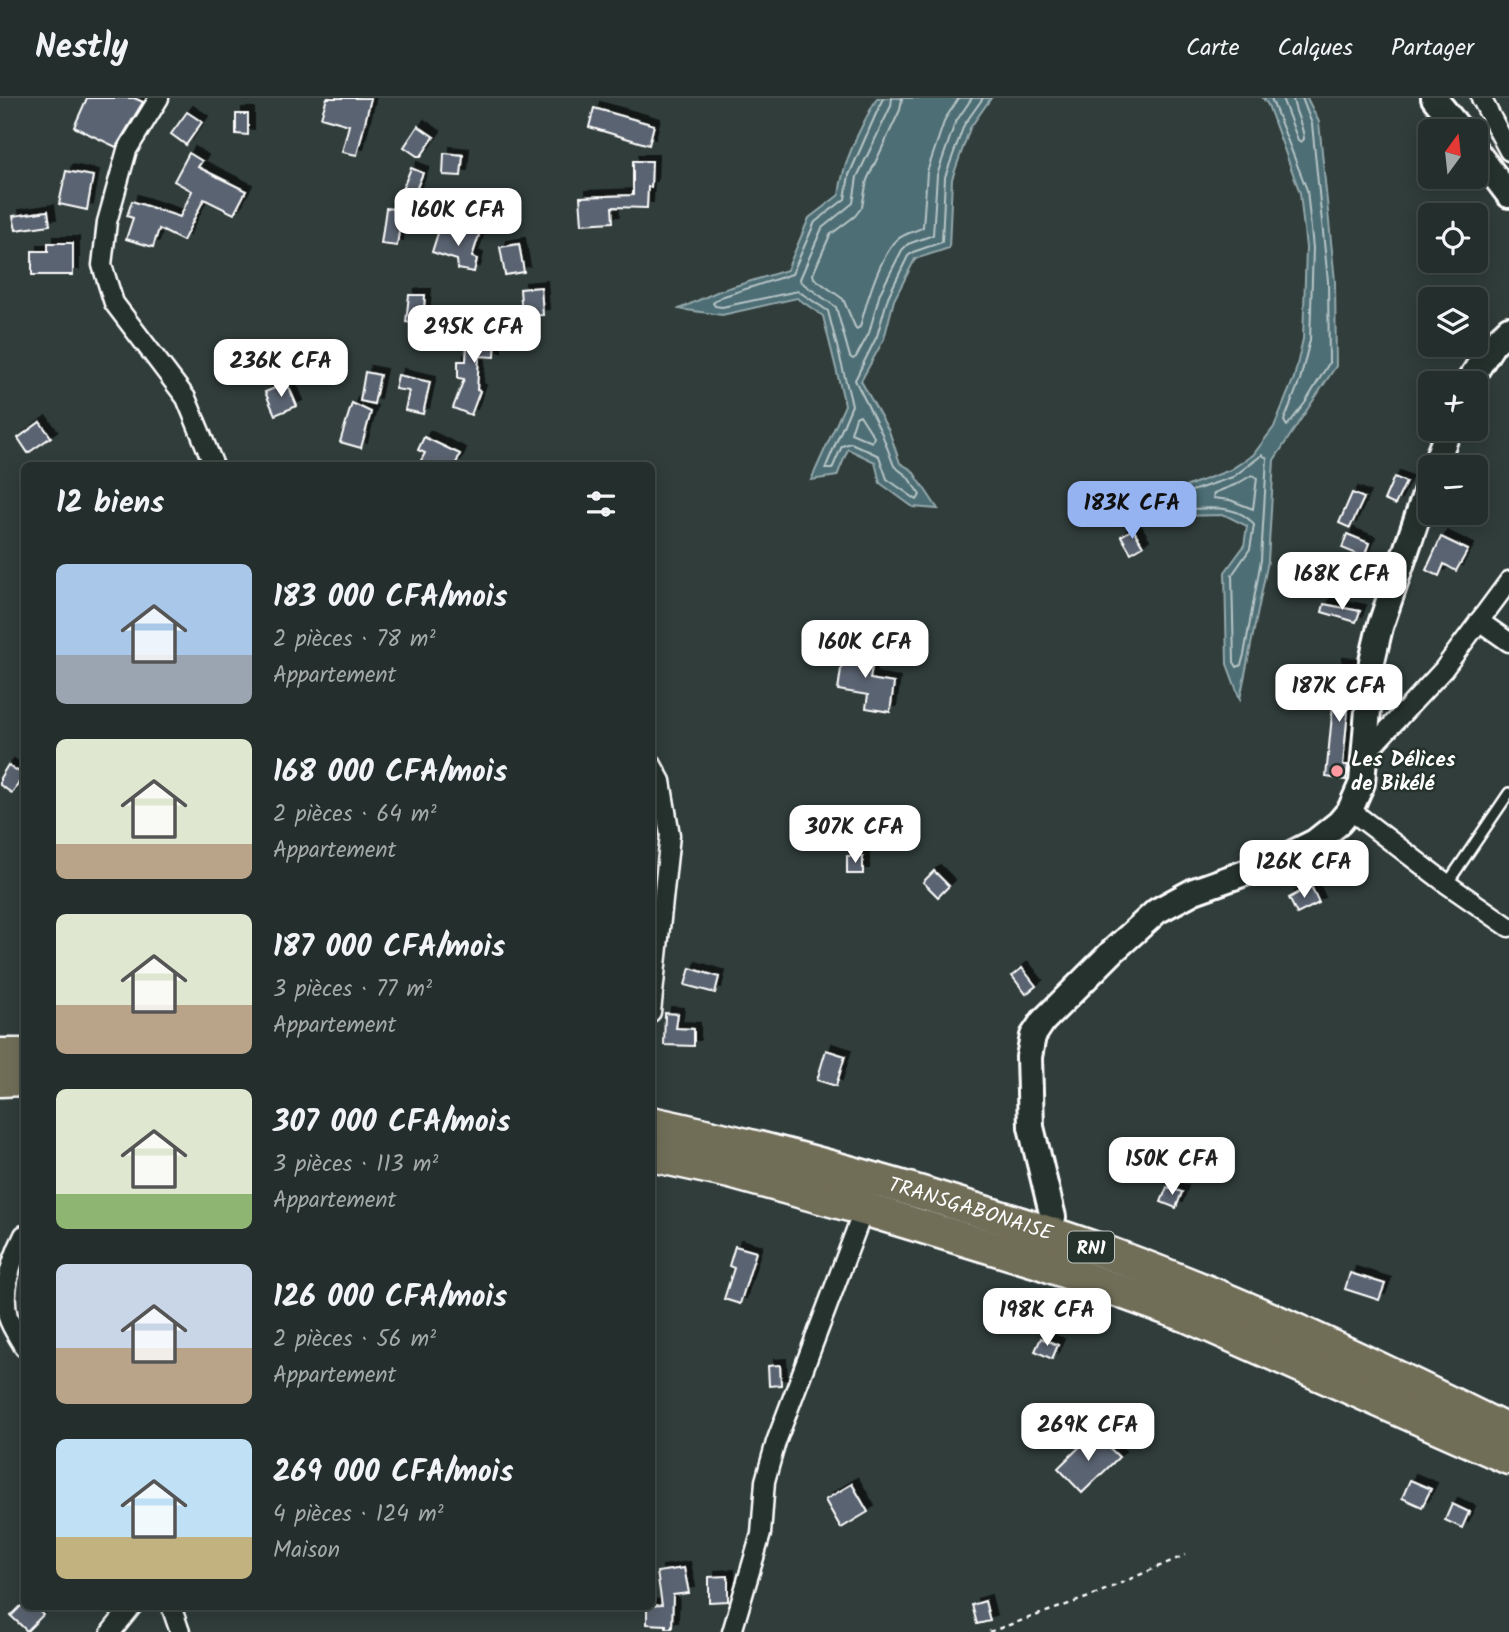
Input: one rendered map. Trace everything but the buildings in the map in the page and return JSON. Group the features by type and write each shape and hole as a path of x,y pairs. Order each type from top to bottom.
{"highway":[{"path":"0,1055 21,1055"},
{"path":"0,1080 21,1079"},
{"name":"TRANSGABONAISE","path":"655,1124 884,1182 1115,1255 1300,1332 1391,1373 1509,1432"},
{"name":"TRANSGABONAISE","path":"655,1156 730,1172 864,1209 1039,1262 1188,1316 1509,1458"}],"street":[{"path":"159,98 127,150 107,222 102,265 114,303 186,398 212,462"},
{"path":"1434,98 1451,119"},
{"path":"1481,98 1509,151"},
{"path":"1488,167 1508,192"},
{"path":"1476,371 1493,344 1509,329"},
{"path":"1039,1262 1053,1217 1031,1127 1028,1057 1033,1037 1043,1021 1157,911 1194,891 1273,863 1315,842 1339,823 1350,810 1362,783 1372,661 1380,627 1418,515"},
{"path":"1366,753 1435,679 1509,582"},
{"path":"1479,621 1509,642"},
{"path":"655,770 661,781 670,835 655,975"},
{"path":"1350,810 1447,884 1509,927"},
{"path":"732,1632 761,1534 765,1481 776,1442 864,1209"},
{"path":"21,1241 4,1276 4,1321 21,1343"},
{"path":"111,1632 129,1610"},
{"path":"172,1610 180,1632"}],"lane":[{"path":"1447,884 1509,793"}],"path":[{"path":"989,1632 1089,1597 1185,1555"}],"water":[{"path":"877,98 991,98 970,128 952,179 949,248 915,259 894,300 884,339 861,381 889,431 900,463 912,470 938,509 913,507 880,483 875,462 848,449 837,476 811,480 845,405 823,316 797,298 722,315 679,309 719,291 787,270 809,218 839,195 848,157"},
{"path":"1263,98 1307,98 1319,122 1335,281 1336,366 1274,460 1268,561 1240,699 1227,664 1225,572 1244,546 1247,526 1225,515 1176,516 1174,498 1126,488 1185,487 1230,470 1253,455 1274,427 1294,378 1303,339 1306,248 1300,193 1268,105"}],"place":[{"name":"Les Délices de Bikélé","path":"1337,771"}]}
